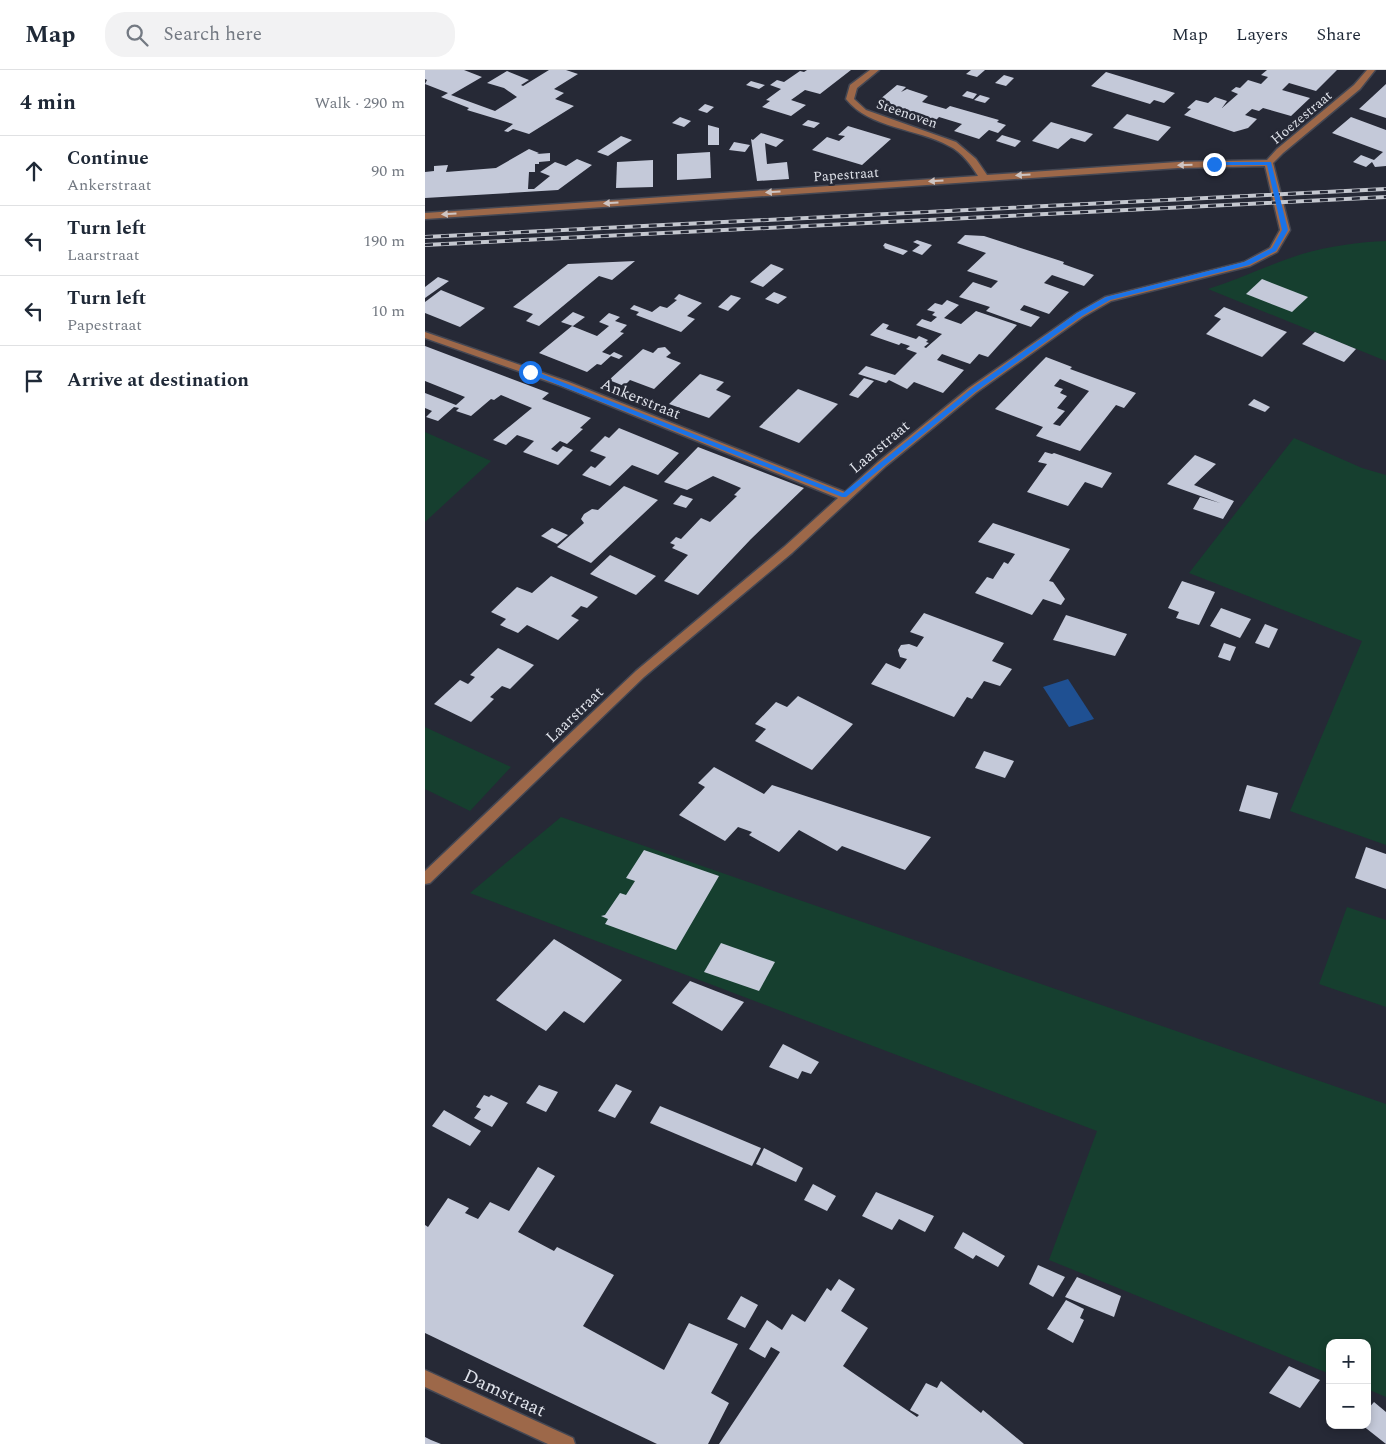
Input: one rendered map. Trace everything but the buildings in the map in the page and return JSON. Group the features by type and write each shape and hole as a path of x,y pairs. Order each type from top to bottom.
{"street":[{"name":"Steenoven","path":"875,70 853,87 850,99 863,112 953,144 973,161 984,178"},
{"name":"Hoezestraat","path":"1269,163 1280,151 1357,87 1371,70"},
{"name":"Papestraat","path":"425,216 1178,165 1269,163"},
{"name":"Laarstraat","path":"425,878 640,674 788,550 844,496 973,390 1079,314 1108,299 1247,264 1274,250 1285,230 1269,163"},
{"name":"Ankerstraat","path":"425,335 565,384 844,496"},
{"name":"Damstraat","path":"425,1378 567,1444"}],"green space":[{"path":"1386,241 1386,361 1208,289 1312,251 1365,242"},
{"path":"425,432 491,461 425,522"},
{"path":"1294,438 1362,468 1386,475 1386,845 1290,811 1362,641 1189,573"},
{"path":"425,727 511,767 470,811 425,789"},
{"path":"561,817 1386,1104 1386,1397 1371,1391 1371,1339 1326,1339 1326,1372 1049,1260 1097,1131 470,893"},
{"path":"1347,907 1386,920 1386,1007 1319,984"}],"water":[{"path":"1068,679 1094,719 1069,727 1043,687"}],"railway":[{"path":"425,237 1386,189"},
{"path":"425,245 1386,197"}],"route":[{"path":"530,372 565,384 844,496 909,440 973,390 1079,314 1108,299 1247,264 1274,250 1285,230 1269,163 1214,164"}]}
